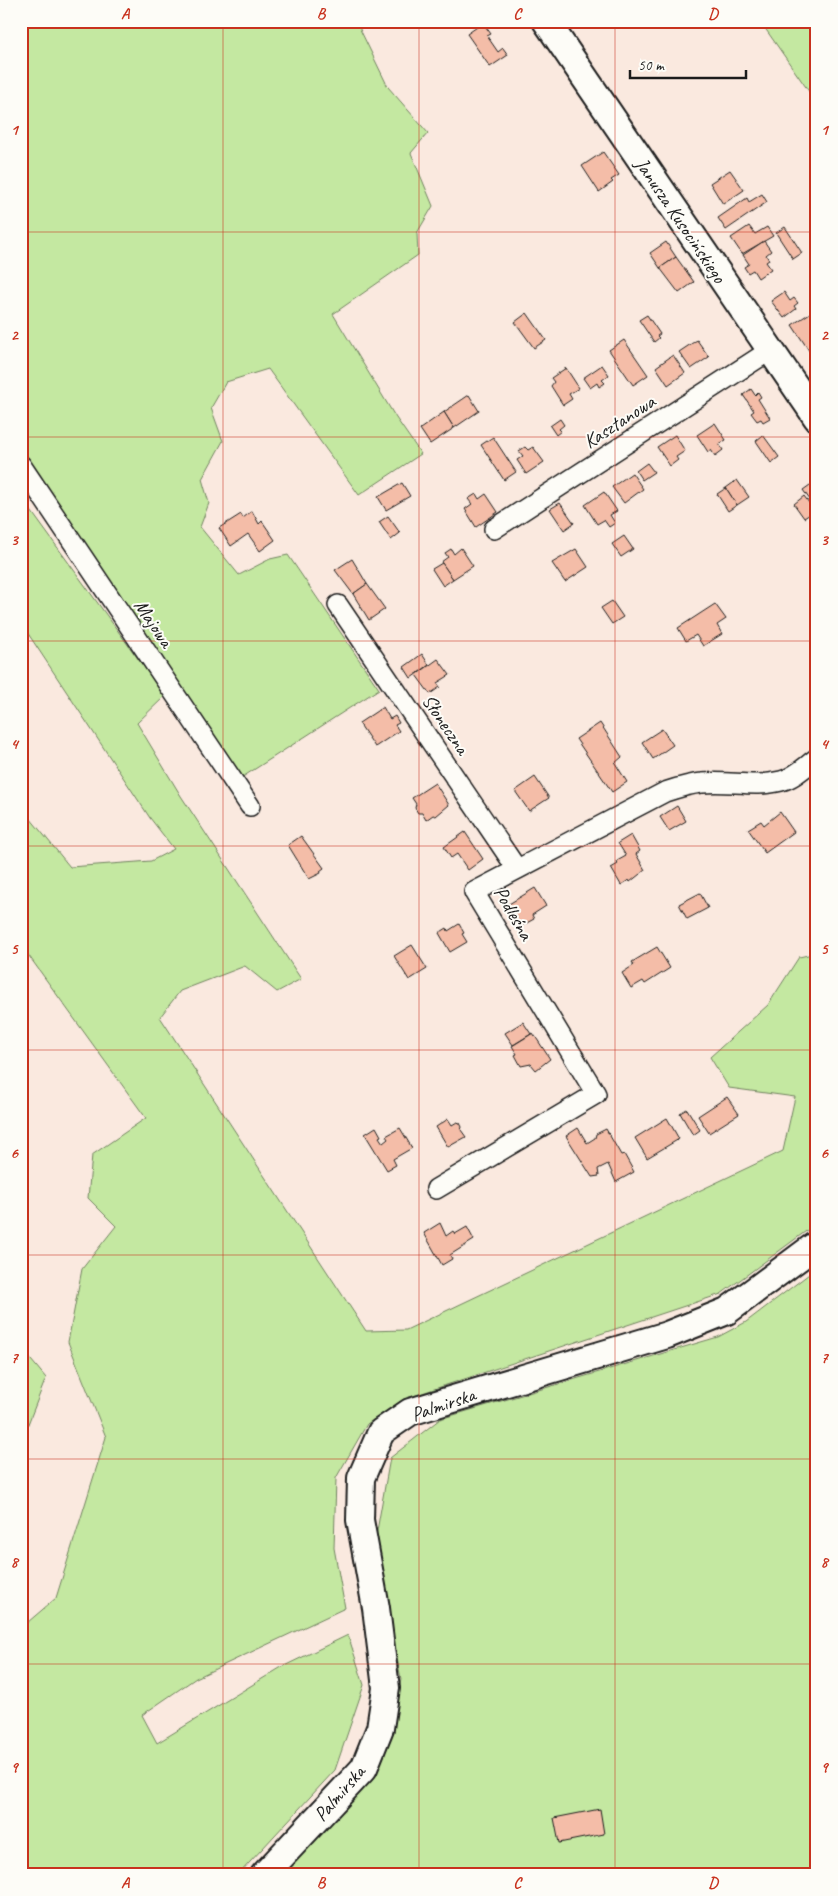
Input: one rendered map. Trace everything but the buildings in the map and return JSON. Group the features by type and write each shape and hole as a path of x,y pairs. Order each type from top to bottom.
{"street":[{"name":"Janusza Kusocińskiego","path":"546,21 769,351 817,418"},
{"name":"Kasztanowa","path":"494,529 769,351"},
{"name":"Majowa","path":"21,465 250,806"},
{"name":"Słoneczna","path":"338,605 517,869"},
{"name":"Podleśna","path":"436,1189 596,1094 474,892 664,792 704,782 759,785 782,781 800,771 817,758"},
{"name":"Palmirska","path":"264,1875 364,1768 380,1728 386,1688 376,1608 360,1520 361,1478 381,1432 410,1412 667,1335 727,1311 817,1244"}],"green space":[{"path":"21,21 356,21 388,87 428,133 411,153 433,206 417,233 418,255 333,314 396,418 421,454 359,495 268,369 226,382 211,408 223,441 202,479 209,503 200,527 239,575 270,559 288,555 379,689 241,778 21,449"},
{"path":"760,21 817,21 817,103"},
{"path":"21,497 165,696 137,723 181,796 301,979 277,992 245,966 180,991 160,1017 366,1331 406,1330 783,1151 795,1097 729,1088 710,1057 768,1005 799,957 817,953 817,1223 721,1294 404,1399 367,1424 336,1478 334,1548 345,1608 196,1678 142,1715 157,1743 280,1668 348,1635 364,1685 335,1770 238,1875 21,1875 21,1628 56,1598 106,1437 68,1342 82,1269 116,1226 88,1198 92,1155 146,1118 21,945 21,807 70,867 151,861 174,849 150,818 21,623"},
{"path":"817,1268 817,1875 283,1875 378,1770 401,1679 375,1542 390,1458 440,1419 718,1337 746,1322"},
{"path":"21,1348 46,1378 21,1442"}]}
